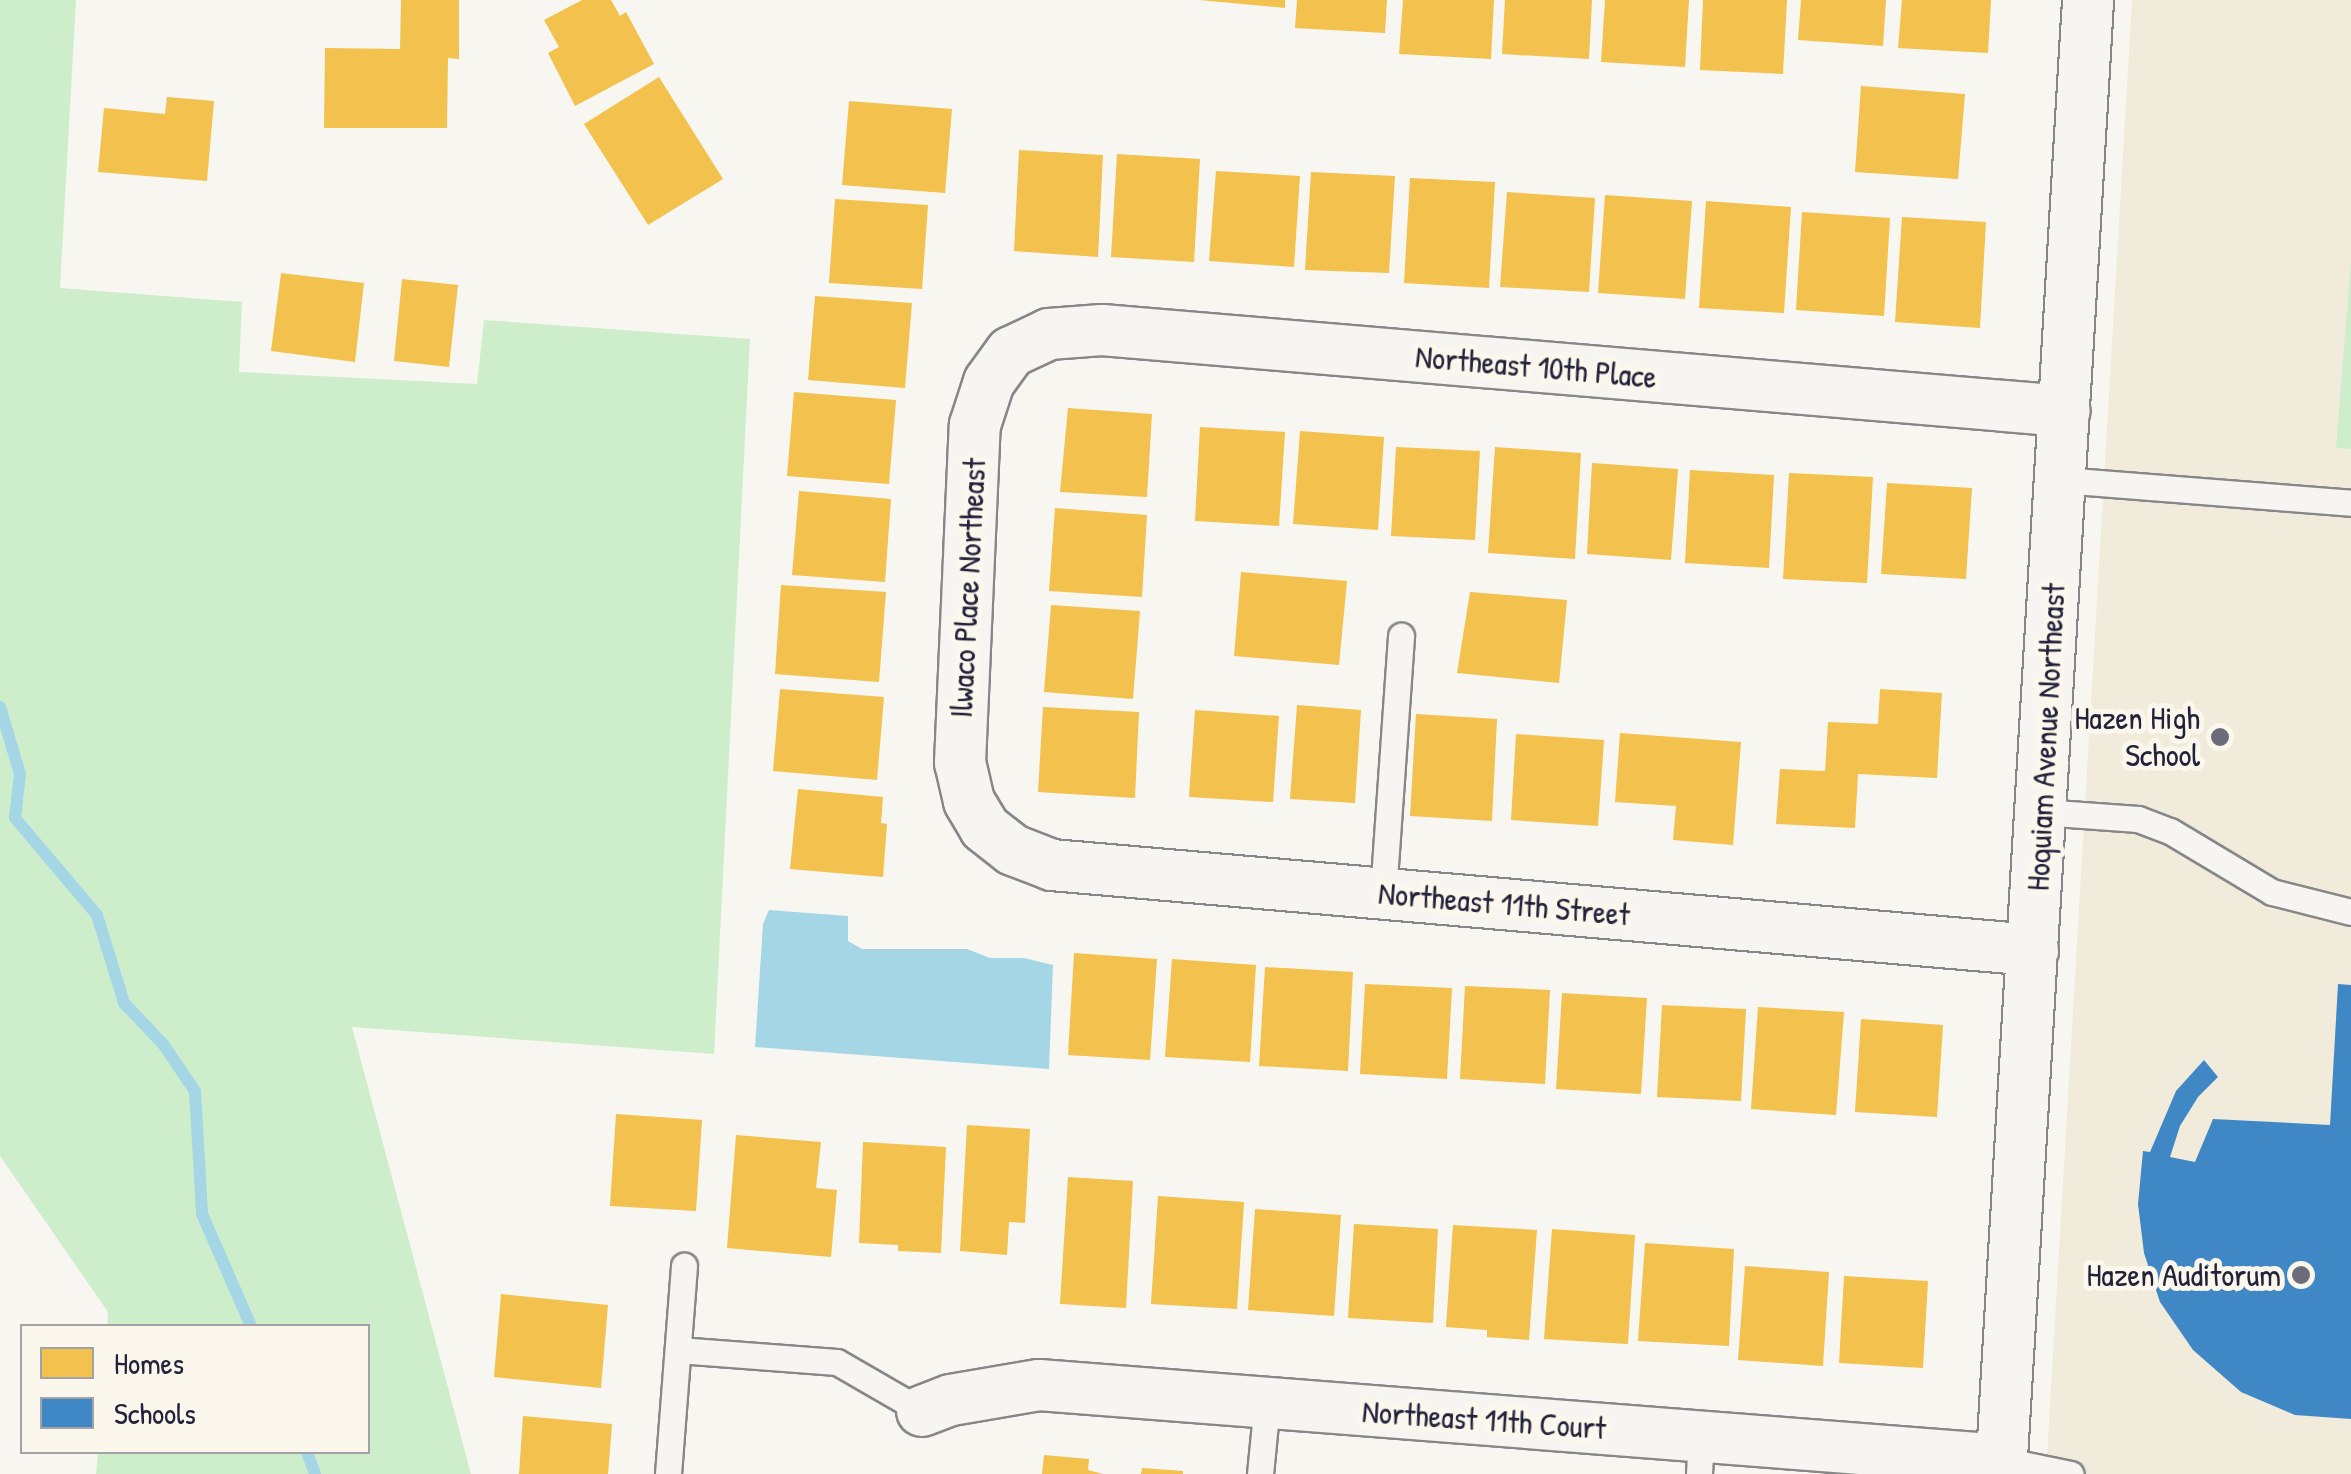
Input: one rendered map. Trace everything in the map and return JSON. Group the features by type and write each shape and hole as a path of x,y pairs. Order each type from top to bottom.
{"street":[{"name":"Hoquiam Avenue Northeast","path":"2002,1467 2088,0"},
{"name":"Northeast 10th Place","path":"1010,352 1049,334 1102,330 2065,411"},
{"name":"Ilwaco Place Northeast","path":"985,828 969,801 960,763 975,425 990,382 1010,352"},
{"name":"Northeast 11th Street","path":"985,828 1013,850 1052,865 2033,950"},
{"name":"Northeast 11th Court","path":"922,1412 951,1400 1039,1385 1267,1403 1700,1455 2002,1467"}],"lane":[{"path":"2061,480 2351,503"},
{"path":"1383,894 1401,636"},
{"path":"2041,812 2138,819 2170,830 2272,892 2351,912"},
{"path":"668,1474 684,1266"},
{"path":"678,1350 836,1362 922,1412"},
{"path":"1260,1474 1267,1403"},
{"path":"2002,1467 2071,1474"}],"shaded area":[{"name":"Hazen High School","path":"2132,0 2351,0 2351,1474 2046,1474"}],"green space":[{"path":"0,0 76,0 60,288 242,302 239,372 477,384 484,320 750,339 714,1054 352,1027 471,1474 96,1474 98,1454 370,1454 370,1324 107,1324 108,1312 0,1156"},
{"path":"2351,261 2351,449 2336,448"}],"water":[{"path":"769,910 848,916 848,941 862,949 967,949 990,958 1024,958 1053,965 1049,1069 755,1047 763,924"}],"building: Homes":[{"path":"401,0 459,0 459,59 448,58 447,128 324,128 325,48 400,49"},
{"path":"582,0 611,0 620,16 626,12 654,64 575,106 548,53 559,47 544,20"},
{"path":"1199,0 1285,0 1285,8"},
{"path":"1297,0 1387,0 1385,33 1295,28"},
{"path":"1403,0 1494,0 1491,59 1399,54"},
{"path":"1505,0 1592,0 1589,59 1502,54"},
{"path":"1605,0 1689,0 1685,67 1601,62"},
{"path":"1703,0 1787,0 1783,74 1700,70"},
{"path":"1801,0 1886,0 1883,46 1798,40"},
{"path":"1902,0 1991,0 1988,53 1898,48"},
{"path":"659,77 723,179 648,225 584,124"},
{"path":"1861,86 1965,94 1958,179 1855,172"},
{"path":"167,97 214,101 207,181 98,172 104,108 165,114"},
{"path":"849,101 952,109 945,193 842,185"},
{"path":"1019,150 1103,155 1098,257 1014,251"},
{"path":"1117,154 1200,159 1194,262 1111,257"},
{"path":"1216,171 1300,176 1294,267 1209,261"},
{"path":"1311,172 1395,176 1389,273 1305,270"},
{"path":"1410,178 1495,182 1489,288 1404,283"},
{"path":"1507,192 1595,198 1589,292 1500,287"},
{"path":"1605,195 1692,201 1685,299 1598,293"},
{"path":"835,199 928,205 922,289 829,283"},
{"path":"1706,201 1791,207 1784,313 1699,308"},
{"path":"1802,212 1890,218 1884,316 1796,310"},
{"path":"1902,217 1986,222 1980,328 1895,322"},
{"path":"281,273 364,283 355,362 271,351"},
{"path":"402,279 458,285 449,367 394,361"},
{"path":"815,296 912,303 905,388 808,380"},
{"path":"794,392 896,400 889,484 787,476"},
{"path":"1068,408 1152,414 1147,497 1060,492"},
{"path":"1200,427 1285,432 1279,526 1195,521"},
{"path":"1300,431 1384,437 1378,530 1293,524"},
{"path":"1396,447 1480,451 1475,540 1391,536"},
{"path":"1495,447 1581,453 1575,559 1488,553"},
{"path":"1592,463 1678,469 1671,560 1587,554"},
{"path":"1690,470 1774,475 1769,568 1685,563"},
{"path":"1789,473 1873,477 1867,583 1783,579"},
{"path":"1887,483 1972,488 1966,579 1881,574"},
{"path":"799,491 891,499 885,582 792,575"},
{"path":"1055,508 1147,515 1142,597 1049,591"},
{"path":"1241,572 1347,581 1339,665 1234,656"},
{"path":"781,585 886,592 879,682 775,674"},
{"path":"1470,592 1567,600 1559,683 1457,673"},
{"path":"1051,605 1140,611 1133,699 1044,692"},
{"path":"780,689 884,697 877,780 773,771"},
{"path":"1880,689 1942,693 1937,778 1858,774 1855,828 1776,824 1780,769 1825,771 1828,722 1878,724"},
{"path":"1297,705 1361,710 1355,803 1290,799"},
{"path":"1043,707 1139,712 1135,798 1038,792"},
{"path":"1195,710 1279,716 1273,802 1189,797"},
{"path":"1416,714 1497,719 1492,821 1410,816"},
{"path":"1620,733 1741,742 1733,845 1673,840 1676,806 1615,802"},
{"path":"1516,734 1604,740 1598,826 1511,820"},
{"path":"798,789 883,797 881,823 887,824 883,877 790,869"},
{"path":"1074,953 1157,959 1150,1060 1068,1055"},
{"path":"1172,959 1256,965 1250,1062 1165,1057"},
{"path":"1265,967 1353,972 1348,1071 1259,1066"},
{"path":"1365,984 1452,988 1447,1079 1360,1074"},
{"path":"1465,986 1550,990 1545,1084 1460,1079"},
{"path":"1562,993 1647,998 1641,1094 1556,1089"},
{"path":"1662,1005 1746,1009 1741,1101 1657,1097"},
{"path":"1758,1007 1844,1012 1836,1115 1751,1109"},
{"path":"1861,1019 1943,1025 1937,1117 1855,1112"},
{"path":"616,1114 702,1120 696,1211 610,1206"},
{"path":"967,1125 1030,1129 1025,1223 1009,1222 1007,1255 960,1251"},
{"path":"736,1135 821,1142 816,1188 837,1190 831,1257 727,1248"},
{"path":"863,1142 946,1147 941,1253 898,1251 898,1245 859,1243"},
{"path":"1068,1177 1133,1181 1126,1308 1060,1304"},
{"path":"1158,1196 1244,1202 1237,1309 1151,1304"},
{"path":"1255,1209 1341,1215 1334,1316 1248,1310"},
{"path":"1354,1224 1438,1229 1433,1323 1348,1318"},
{"path":"1453,1225 1537,1230 1529,1340 1487,1337 1487,1330 1446,1327"},
{"path":"1552,1229 1635,1235 1628,1344 1544,1339"},
{"path":"1645,1243 1734,1249 1729,1346 1638,1341"},
{"path":"1745,1266 1829,1272 1823,1366 1738,1360"},
{"path":"1844,1276 1928,1281 1923,1368 1839,1363"},
{"path":"501,1294 608,1305 601,1388 494,1377"},
{"path":"523,1416 612,1424 608,1474 519,1474"},
{"path":"1044,1455 1089,1459 1088,1470 1103,1474 1042,1474"},
{"path":"1142,1468 1183,1471 1183,1474 1141,1474"}],"building: Schools":[{"path":"2338,984 2351,985 2351,1419 2295,1415 2241,1392 2193,1350 2160,1302 2144,1253 2138,1204 2143,1151 2150,1152 2176,1091 2204,1060 2218,1077 2198,1097 2180,1126 2170,1157 2195,1162 2213,1119 2330,1125"}],"waterway":[{"path":"0,707 20,774 15,818 97,915 124,1003 163,1044 195,1091 202,1214 250,1324"},
{"path":"308,1454 315,1474"}],"place":[{"name":"Hazen High School","path":"2220,737"},
{"name":"Hazen Auditorum","path":"2301,1275"}]}
